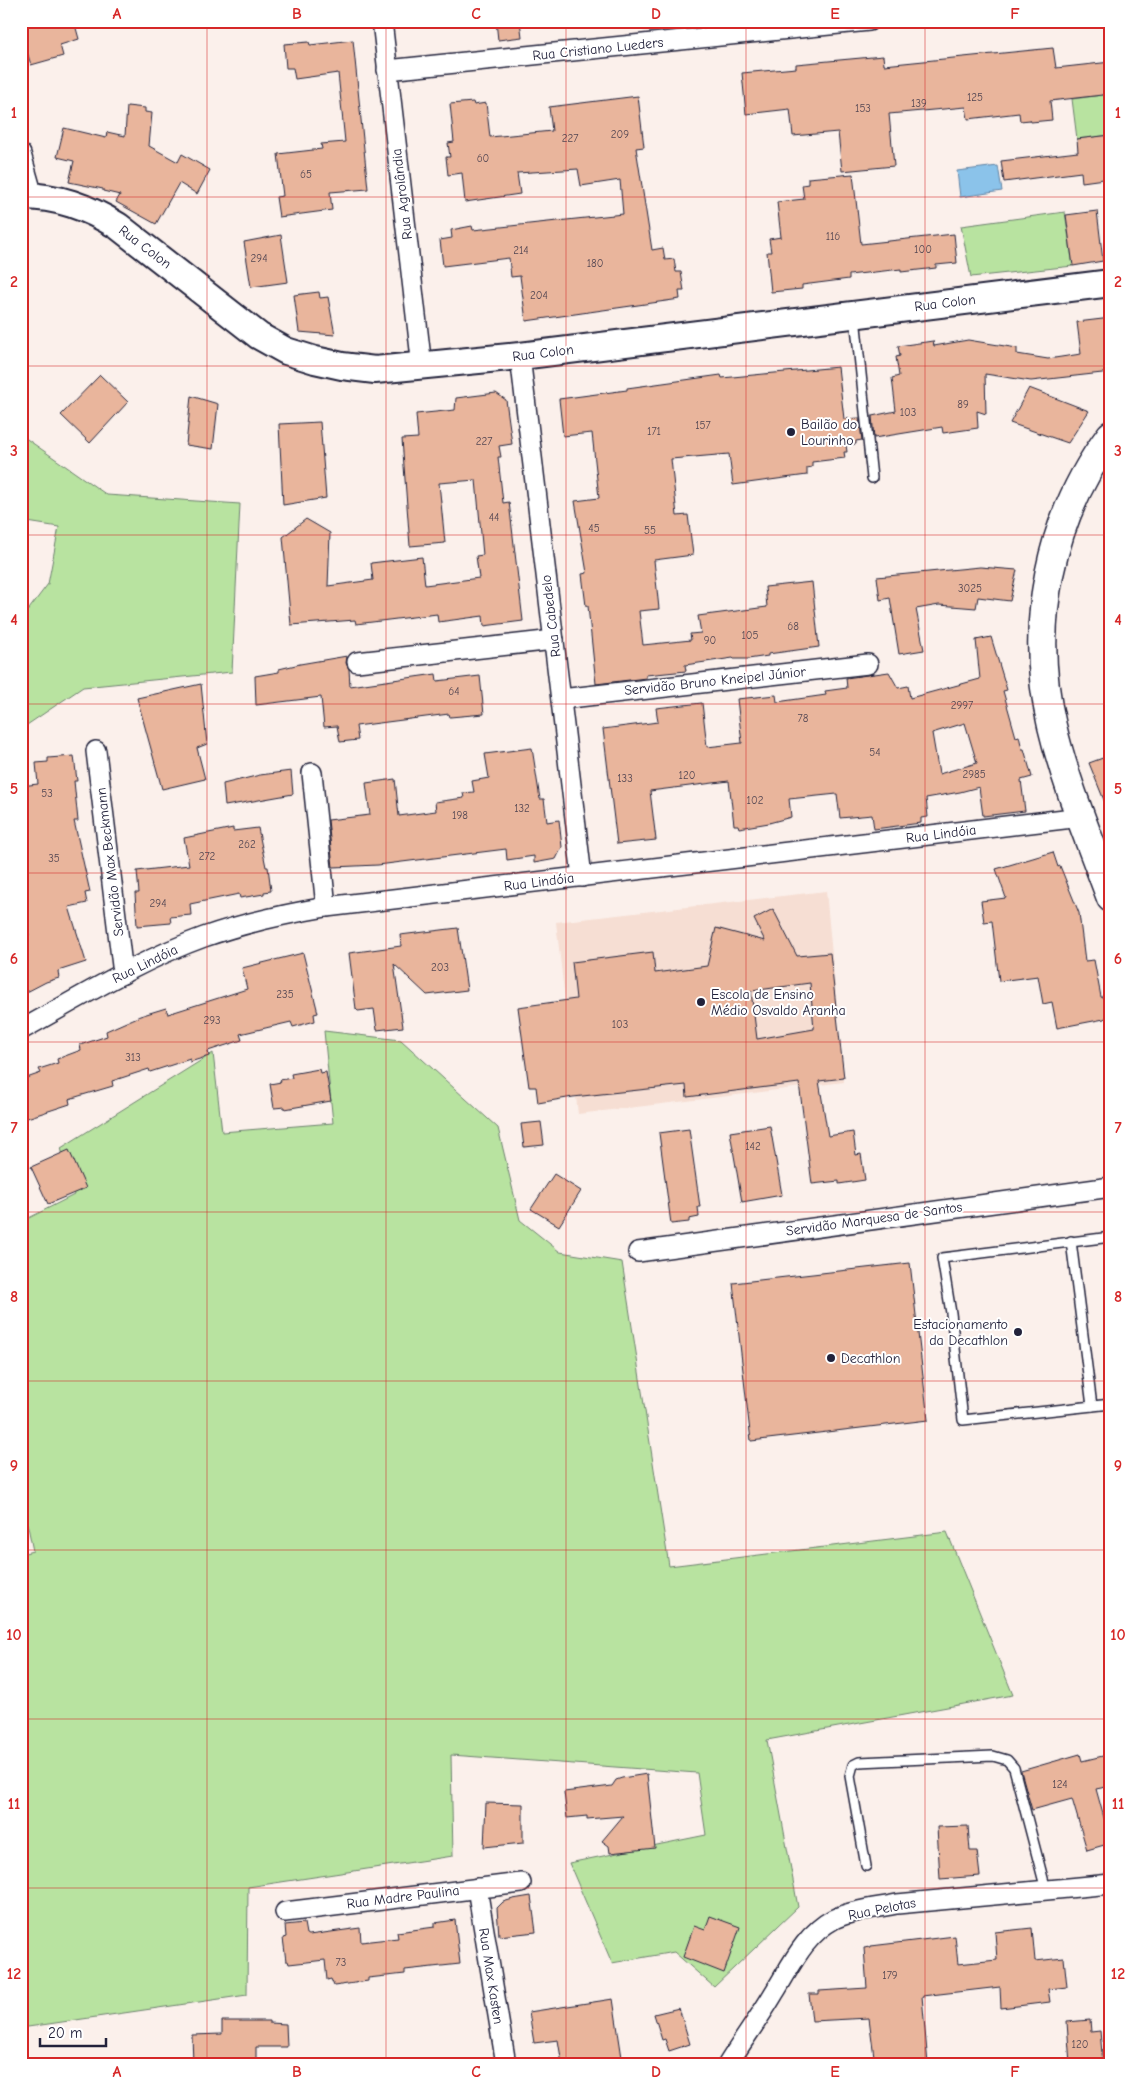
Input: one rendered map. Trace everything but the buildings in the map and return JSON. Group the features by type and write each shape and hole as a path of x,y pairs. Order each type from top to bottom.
{"main road":[{"path":"1111,434 1085,475 1066,515 1052,554 1043,617 1042,651 1052,725 1063,766 1111,898"}],"street":[{"name":"Rua Agrolândia","path":"382,21 422,367"},
{"name":"Rua Cristiano Lueders","path":"387,70 868,21"},
{"path":"21,154 27,196"},
{"name":"Rua Colon","path":"27,196 63,200 98,214 118,226 259,336 286,351 315,360 375,370 422,367 520,356 1111,283"},
{"name":"Rua Cabedelo","path":"520,356 582,877"},
{"path":"357,662 554,640"},
{"name":"Servidão Bruno Kneipel Júnior","path":"561,699 868,664"},
{"name":"Servidão Max Beckmann","path":"96,751 123,974"},
{"path":"312,773 326,907"},
{"name":"Rua Lindóia","path":"21,1030 123,974 194,941 279,915 326,907 1081,817"},
{"name":"Servidão Marquesa de Santos","path":"638,1252 1111,1186"},
{"name":"Rua Madre Paulina","path":"285,1912 521,1882"},
{"name":"Rua Pelotas","path":"728,2064 775,1993 793,1960 809,1939 834,1919 865,1910 897,1904 1111,1884"},
{"name":"Rua Max Kasten","path":"477,1888 506,2064"}],"lane":[{"path":"854,314 872,478"},
{"path":"1111,1237 942,1258 951,1314 963,1420 1111,1404"},
{"path":"1071,1241 1092,1406"},
{"path":"866,1866 850,1776 853,1765 859,1762 993,1756 1007,1760 1014,1768 1046,1890"}],"shaded area":[{"name":"Escola de Ensino Médio Osvaldo Aranha","path":"826,891 844,1082 578,1114 556,922"}],"green space":[{"path":"1111,94 1111,135 1077,139 1072,99"},
{"path":"1065,212 1073,266 971,277 961,226"},
{"path":"21,435 107,495 240,504 232,672 83,687 21,729 21,611 26,613 48,584 59,527 21,521"},
{"path":"324,1031 401,1040 498,1128 520,1220 560,1252 622,1262 669,1566 947,1532 1013,1695 767,1740 798,1907 714,1987 674,1952 612,1963 569,1863 706,1835 697,1773 451,1755 453,1856 248,1887 247,1995 21,2028 21,1554 33,1551 21,1493 21,1222 74,1195 61,1148 213,1053 222,1132 333,1123"}],"water":[{"path":"998,166 1002,191 960,197 957,171"}],"place":[{"name":"Bailão do Lourinho","path":"791,432"},
{"name":"Escola de Ensino Médio Osvaldo Aranha","path":"701,1002"},
{"name":"Estacionamento da Decathlon","path":"1018,1332"},
{"name":"Decathlon","path":"831,1358"}]}
